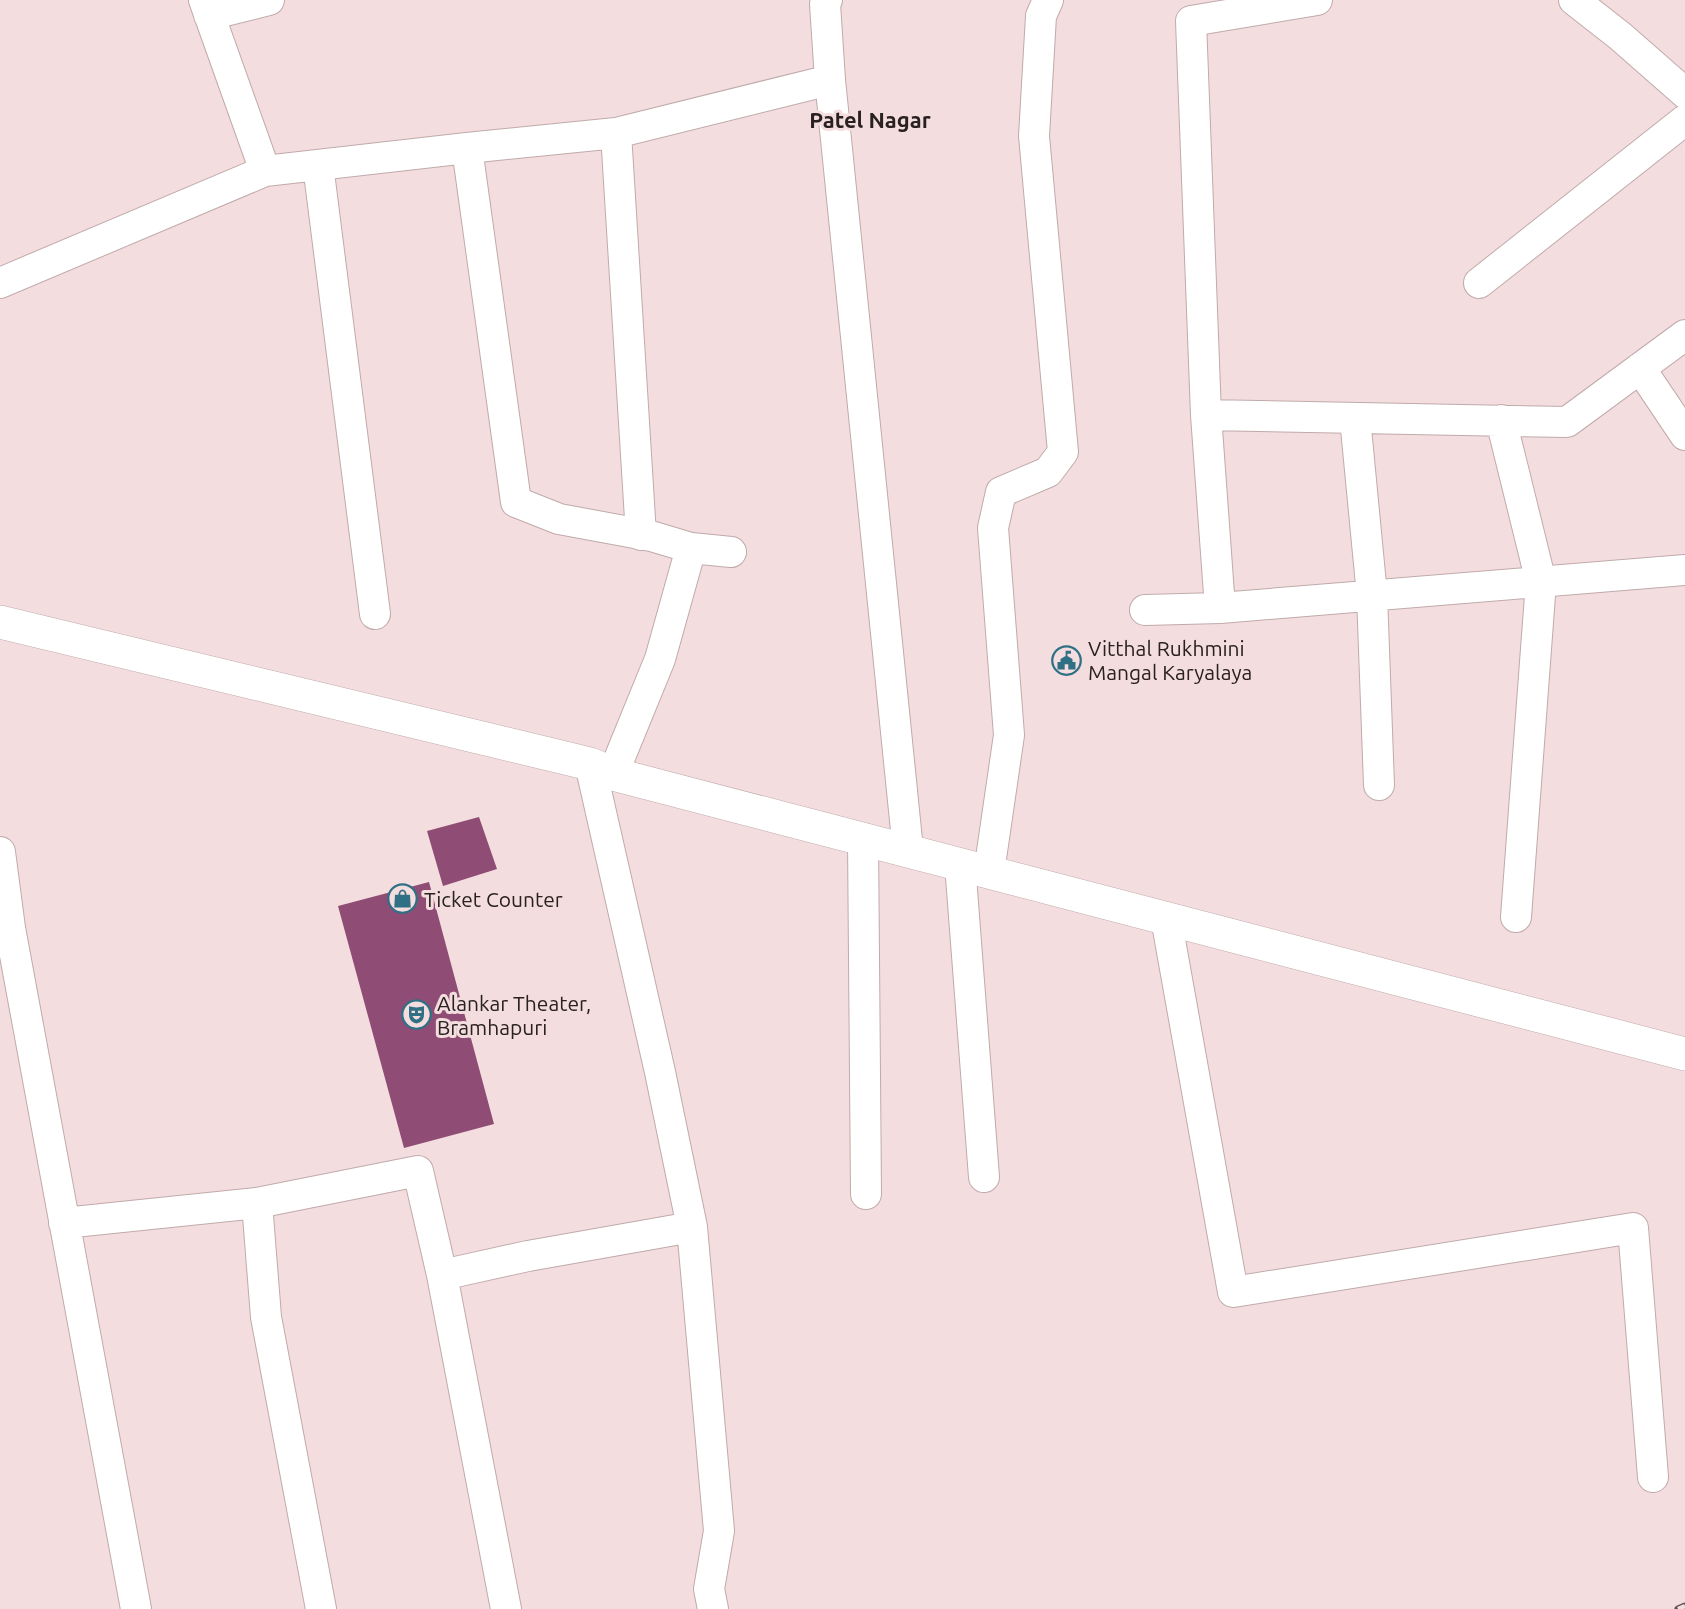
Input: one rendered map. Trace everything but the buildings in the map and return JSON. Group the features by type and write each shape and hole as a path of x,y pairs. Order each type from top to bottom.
{"highway":[{"path":"0,622 602,769 1685,1054"}],"street":[{"path":"265,171 207,8 269,0"},
{"path":"827,0 825,4 830,80 908,850"},
{"path":"984,1178 974,868 1009,735 993,528 1001,492 1048,472 1063,452 1034,136 1041,16 1048,0"},
{"path":"1220,608 1206,415 1191,21 1317,0"},
{"path":"1574,0 1620,36 1685,93"},
{"path":"0,283 265,171 616,133 830,80"},
{"path":"1479,283 1685,120"},
{"path":"616,133 641,535"},
{"path":"467,148 516,502 559,519 651,536 691,548 731,552"},
{"path":"318,165 375,614"},
{"path":"1206,415 1567,422 1685,335"},
{"path":"1640,368 1685,435"},
{"path":"1355,418 1372,595 1379,785"},
{"path":"1501,420 1541,582 1516,916"},
{"path":"691,548 660,659 602,769 692,1227 719,1531 710,1589 713,1609"},
{"path":"1145,610 1220,608 1685,570"},
{"path":"863,839 866,1194"},
{"path":"0,852 10,928 136,1609"},
{"path":"1166,918 1233,1292 1633,1228 1653,1477"},
{"path":"64,1223 257,1203 418,1171 442,1275 506,1609"},
{"path":"257,1203 266,1317 321,1609"},
{"path":"442,1275 528,1256 692,1227"}],"railway":[{"path":"1678,1609 1685,1606"}],"place":[{"name":"Vitthal Rukhmini Mangal Karyalaya","path":"1067,660"},
{"name":"Ticket Counter","path":"403,899"},
{"name":"Alankar Theater, Bramhapuri","path":"416,1015"}],"district":[{"name":"Patel Nagar","path":"870,119"}]}
